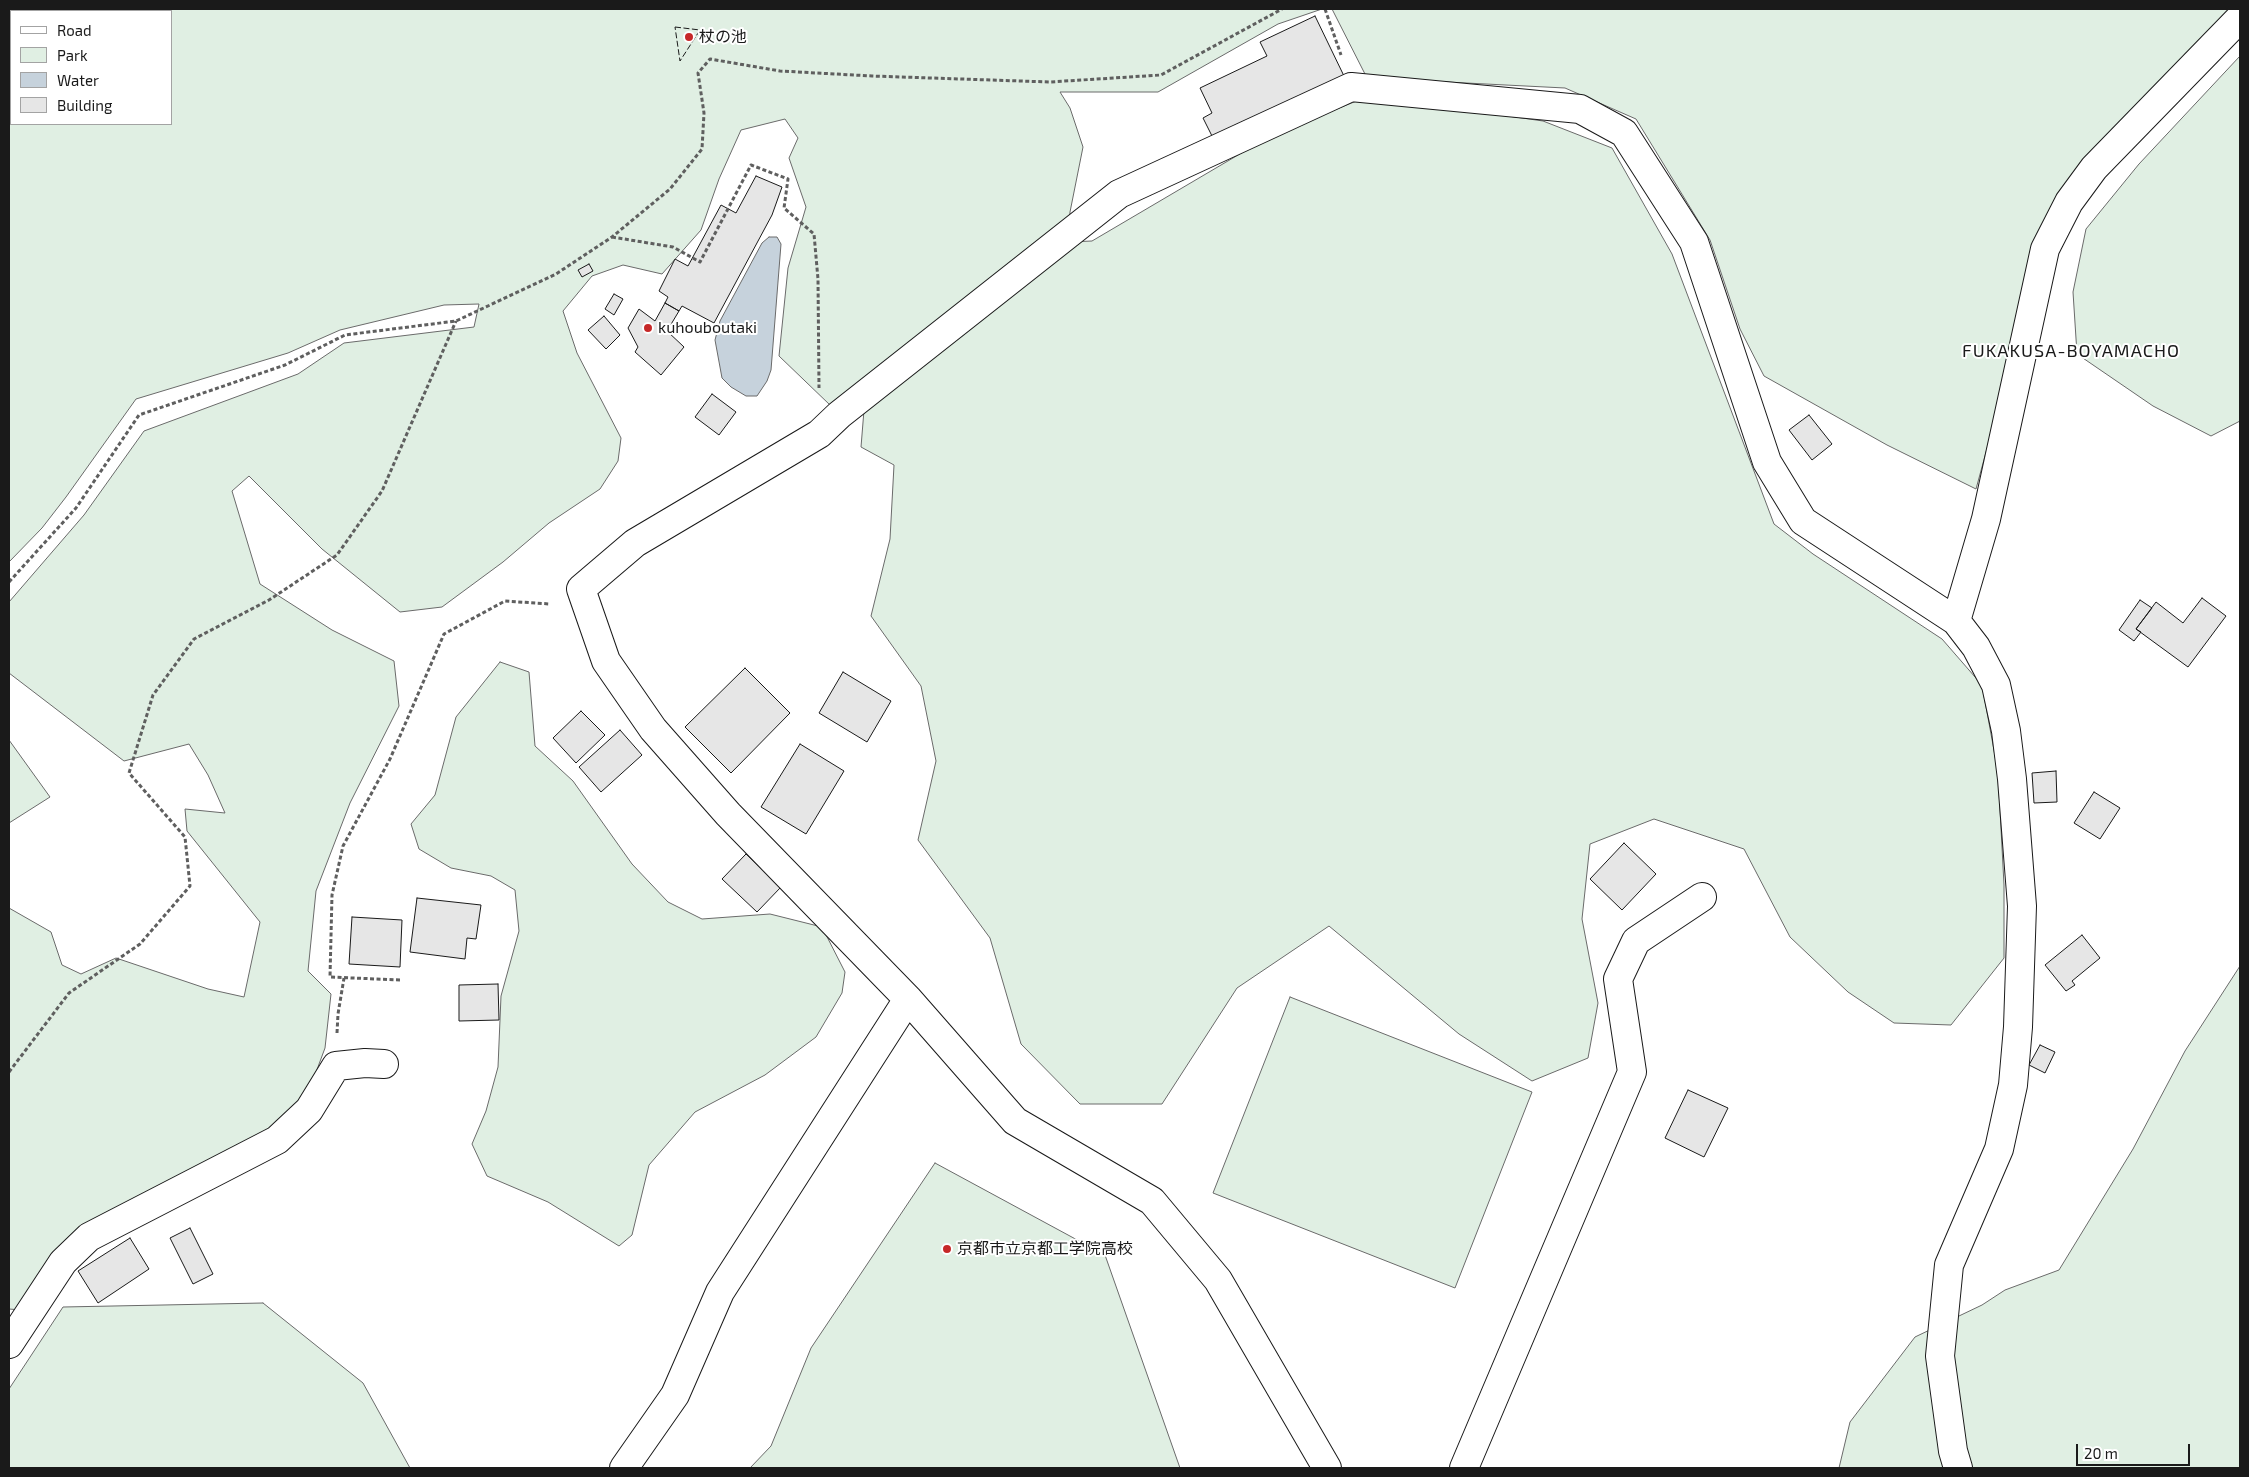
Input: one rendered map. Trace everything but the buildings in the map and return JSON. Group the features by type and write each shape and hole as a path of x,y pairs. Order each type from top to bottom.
{"street":[{"path":"1956,621 1986,519 2045,249 2068,202 2094,168 2240,18"},
{"path":"1327,1468 1218,1280 1152,1200 1015,1121 908,999 728,814 652,729 606,661 581,588 635,543 819,434 839,415 1119,194 1351,87 1580,109 1624,133 1694,242 1766,462 1803,521 1956,621 1976,647 1996,685 2006,730 2012,779 2022,906 2018,1027 2013,1086 1999,1149 1949,1265 1940,1356 1953,1451 1958,1468"},
{"path":"1464,1468 1632,1072 1618,979 1636,941 1702,897"},
{"path":"624,1468 675,1394 720,1292 908,999"},
{"path":"9,1344 63,1262 89,1237 277,1140 309,1110 336,1066 365,1063 384,1064"}],"path":[{"path":"9,582 76,508 139,416 285,365 345,335 456,321 556,274 612,237 670,189 702,149 704,113 698,73 710,59 780,70 882,77 1050,82 1161,75 1282,9"},
{"path":"1325,9 1351,87"},
{"path":"612,237 673,247 700,262 750,165 788,179 784,208 814,234 818,279 819,434"},
{"path":"9,1072 69,993 140,944 190,886 185,837 129,773 153,695 194,639 269,600 337,554 382,491 456,321"},
{"path":"400,980 330,977 332,895 343,846 390,758 444,634 505,601 552,604 581,588"},
{"path":"336,1066 338,1014 344,978"}],"green space":[{"path":"9,9 1322,9 1278,24 1158,92 1060,92 1070,108 1083,147 1070,212 1068,242 1092,241 1272,135 1369,96 1543,121 1612,148 1672,254 1774,524 1813,554 1942,639 1982,685 1998,772 2004,885 2004,958 1951,1025 1894,1023 1848,992 1790,937 1744,849 1654,819 1590,844 1582,919 1598,1003 1588,1058 1532,1081 1459,1034 1329,926 1237,988 1162,1104 1080,1104 1021,1044 990,938 918,840 936,761 921,686 871,616 890,539 894,465 861,447 864,410 830,405 779,356 788,268 806,207 789,158 798,138 785,119 741,130 719,179 701,230 662,274 623,265 592,276 563,311 577,353 621,438 618,461 600,489 549,523 503,562 442,607 400,612 322,549 249,476 232,491 260,584 332,630 394,661 399,706 350,803 316,891 308,971 331,994 325,1048 309,1091 273,1132 111,1216 21,1310 9,1309 9,908 51,932 62,965 81,974 116,958 208,989 244,997 260,922 187,831 185,809 225,813 208,775 189,744 124,761 9,673 9,602 84,515 144,431 298,374 344,343 474,327 479,304 444,305 340,330 288,353 136,399 42,528 9,562"},
{"path":"1332,9 2230,9 2094,148 2054,202 1976,489 1887,445 1764,376 1740,329 1710,240 1636,119 1565,88 1367,78"},
{"path":"2240,56 2240,421 2211,436 2153,406 2077,354 2073,292 2086,229 2139,164"},
{"path":"500,662 529,672 535,746 573,781 632,864 668,902 702,919 770,914 822,927 845,972 842,993 816,1037 765,1075 695,1112 649,1165 632,1235 619,1246 548,1202 487,1176 472,1144 486,1111 498,1067 501,996 519,931 515,890 491,876 451,868 419,849 411,824 435,795 456,717"},
{"path":"9,740 50,797 9,823"},
{"path":"2240,966 2240,1468 1839,1468 1850,1422 1915,1337 1982,1305 2005,1290 2059,1270 2133,1149 2185,1051"},
{"path":"1290,997 1532,1092 1455,1288 1213,1193"},
{"path":"935,1163 1105,1255 1180,1468 750,1468 771,1446 811,1348"},
{"path":"263,1303 363,1383 410,1468 9,1468 9,1389 63,1307"}],"water":[{"path":"769,237 777,237 781,244 771,370 767,381 757,396 746,396 731,387 722,378 715,340 720,321 762,243"}],"fence":[{"path":"675,27 700,30 680,61 675,27"}],"place":[{"name":"杖の池","path":"689,37"},
{"name":"kuhouboutaki","path":"648,328"},
{"name":"京都市立京都工学院高校","path":"947,1249"}],"district":[{"name":"FUKAKUSA-BOYAMACHO","path":"2071,351"}]}
